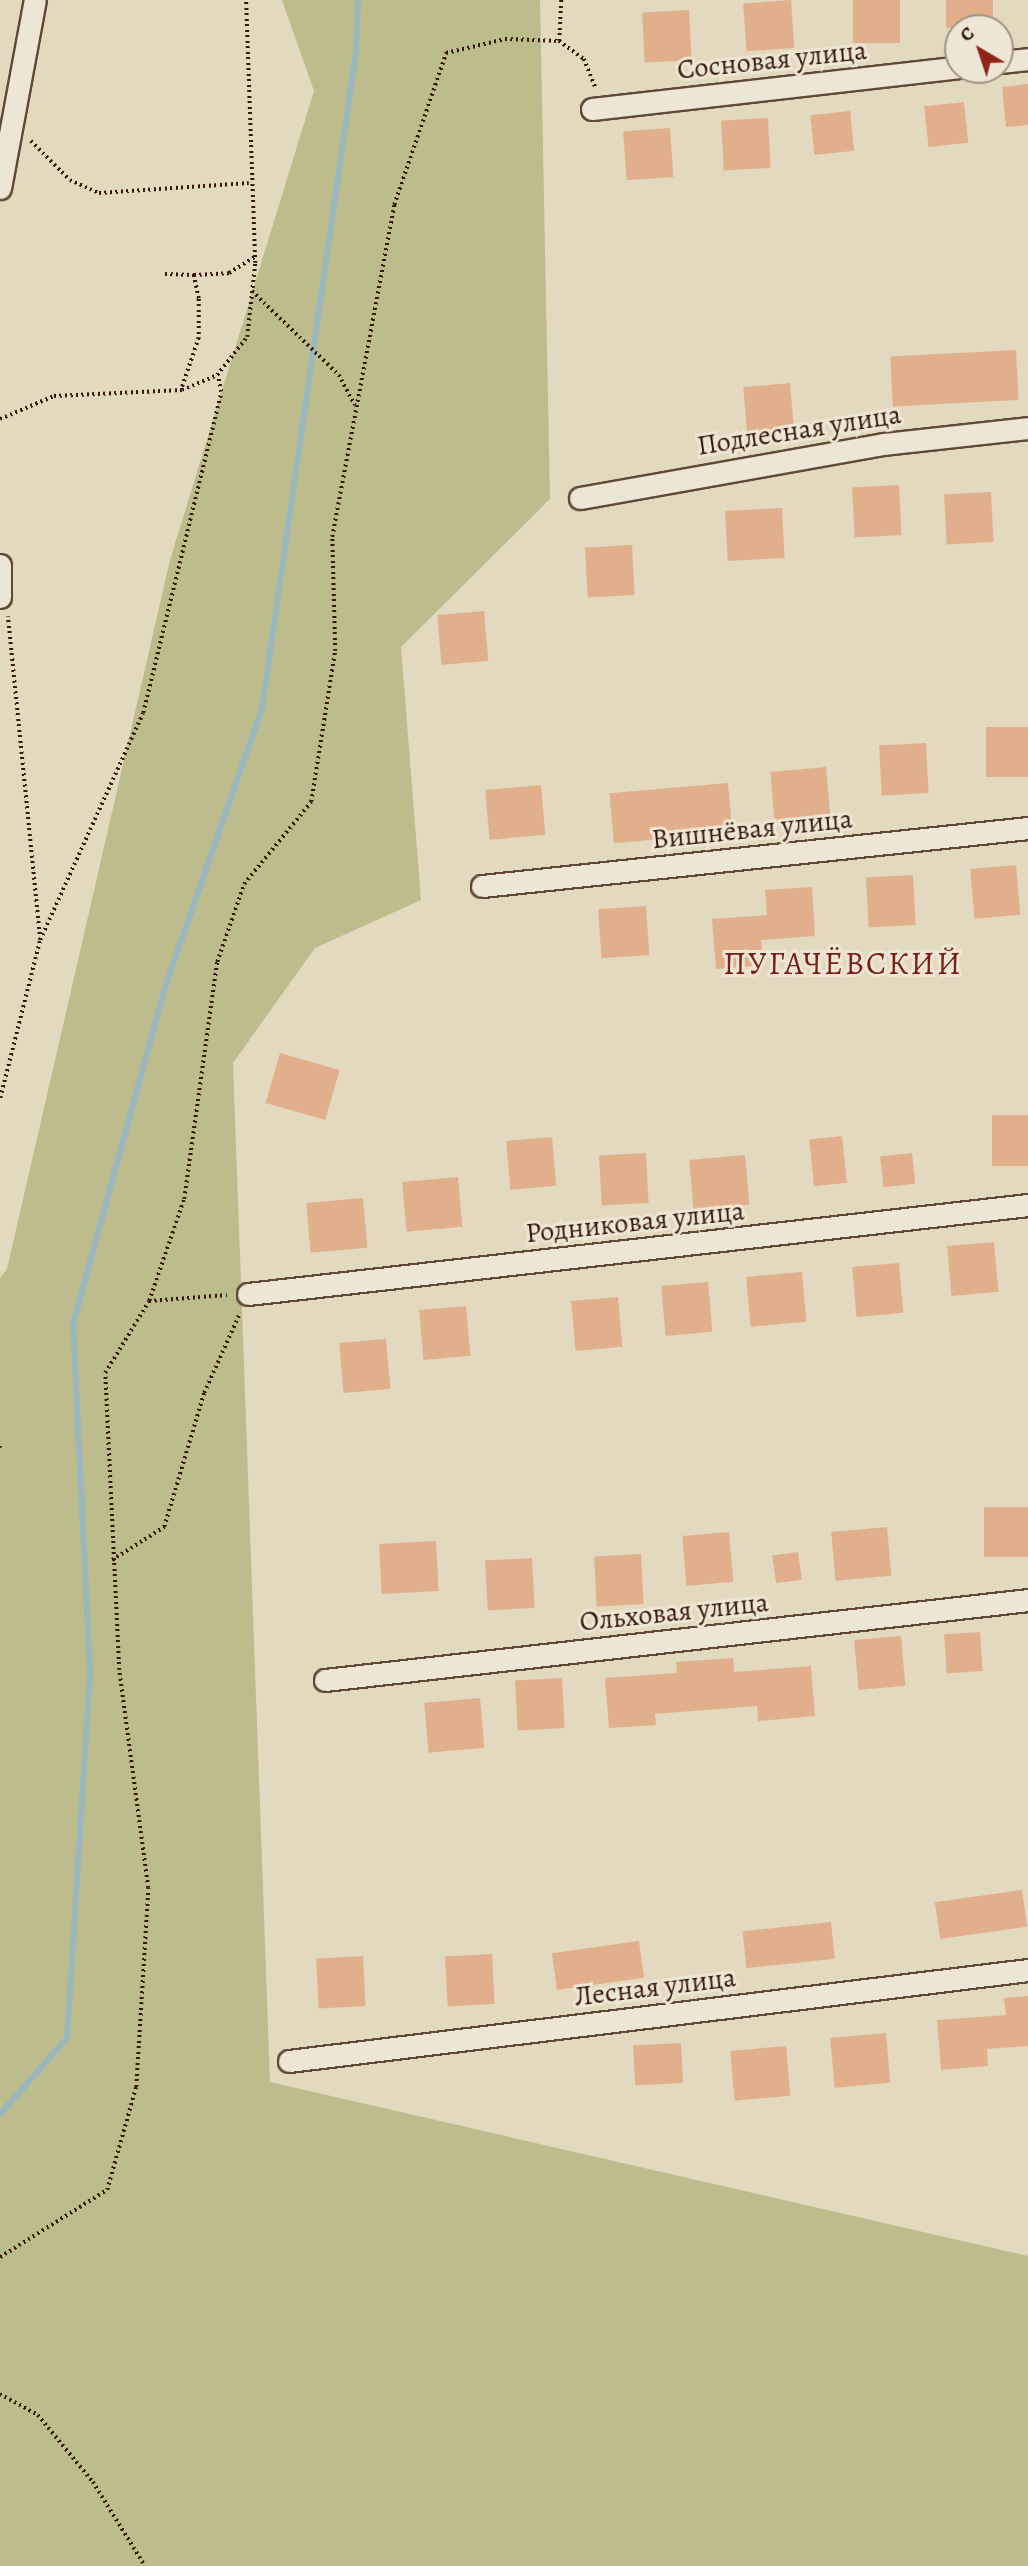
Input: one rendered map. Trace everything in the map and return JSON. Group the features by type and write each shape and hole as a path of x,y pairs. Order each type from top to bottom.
{"street":[{"path":"0,188 35,0"},
{"name":"Сосновая улица","path":"598,108 944,69"},
{"name":"Подлесная улица","path":"580,498 845,450 1028,428"},
{"name":"Вишнёвая улица","path":"482,886 1028,828"},
{"name":"Родниковая улица","path":"248,1293 1028,1205"},
{"name":"Ольховая улица","path":"325,1680 1028,1600"},
{"name":"Лесная улица","path":"289,2061 1028,1970"}],"path":[{"path":"0,419 54,396 181,390 218,375 247,337 255,257 250,183 246,0"},
{"path":"559,41 561,0"},
{"path":"0,2257 107,2190 136,2088 148,1888 125,1723 112,1560 105,1373 149,1301 184,1199 217,962 244,884 311,802 335,651 332,537 394,205 446,53 505,39 559,41 584,59 598,108"},
{"path":"10,132 25,135 70,180 99,193 250,183"},
{"path":"165,274 229,273 255,257"},
{"path":"181,390 199,338 194,275"},
{"path":"252,291 339,375 355,405"},
{"path":"0,1098 40,940 142,713 221,392 218,375"},
{"path":"1,582 40,940"},
{"path":"112,1560 164,1527 204,1392 248,1293 149,1301"},
{"path":"0,2395 38,2415 93,2483 145,2566"}],"green space":[{"path":"282,0 540,0 550,499 401,647 421,900 315,948 233,1063 270,2082 1028,2256 1028,2566 0,2566 0,1278 7,1269 170,560 314,91"}],"building":[{"path":"791,0 794,48 746,51 743,3"},
{"path":"853,0 900,0 900,43 853,43"},
{"path":"946,0 993,0 993,14 946,14"},
{"path":"689,10 692,60 645,62 642,12"},
{"path":"1028,84 1028,125 1006,127 1002,87"},
{"path":"964,102 968,143 929,147 924,106"},
{"path":"850,111 854,151 814,155 810,115"},
{"path":"768,118 771,168 724,170 721,120"},
{"path":"670,128 673,177 627,180 623,131"},
{"path":"1016,350 1019,400 893,407 890,357"},
{"path":"790,383 794,433 748,437 743,387"},
{"path":"899,485 902,535 855,537 852,487"},
{"path":"991,492 994,542 947,544 944,494"},
{"path":"782,508 785,558 728,561 725,511"},
{"path":"632,545 635,595 588,597 585,547"},
{"path":"484,611 488,661 442,665 437,615"},
{"path":"986,727 1028,727 1028,777 986,777"},
{"path":"926,743 929,793 882,795 879,745"},
{"path":"826,767 830,817 775,822 770,772"},
{"path":"728,783 732,833 614,843 609,793"},
{"path":"541,785 545,835 490,840 485,790"},
{"path":"1016,865 1020,915 975,919 970,869"},
{"path":"913,875 916,925 869,927 866,877"},
{"path":"812,887 815,936 761,940 763,965 716,969 712,919 767,915 765,890"},
{"path":"646,906 649,955 602,958 598,909"},
{"path":"280,1053 340,1070 325,1120 266,1103"},
{"path":"992,1115 1028,1115 1028,1166 992,1166"},
{"path":"842,1136 847,1183 814,1186 809,1139"},
{"path":"552,1137 556,1186 510,1190 506,1141"},
{"path":"646,1153 649,1203 602,1205 599,1155"},
{"path":"912,1153 915,1184 883,1187 880,1156"},
{"path":"745,1155 749,1205 694,1210 689,1160"},
{"path":"458,1177 462,1227 407,1232 402,1182"},
{"path":"363,1198 367,1248 311,1253 306,1203"},
{"path":"994,1242 998,1292 952,1296 947,1246"},
{"path":"899,1263 903,1313 857,1317 852,1267"},
{"path":"802,1272 806,1322 751,1327 746,1277"},
{"path":"708,1282 712,1332 666,1336 661,1286"},
{"path":"618,1297 622,1347 576,1351 571,1301"},
{"path":"466,1306 470,1356 424,1360 419,1310"},
{"path":"386,1339 390,1389 344,1393 339,1343"},
{"path":"984,1507 1028,1507 1028,1557 984,1557"},
{"path":"887,1527 891,1576 835,1581 831,1532"},
{"path":"729,1532 733,1582 687,1586 682,1536"},
{"path":"436,1541 439,1591 382,1594 379,1544"},
{"path":"798,1552 802,1580 776,1583 772,1556"},
{"path":"641,1554 644,1604 597,1606 594,1556"},
{"path":"532,1558 535,1608 488,1610 485,1560"},
{"path":"980,1632 983,1671 947,1673 944,1635"},
{"path":"901,1636 905,1686 859,1690 854,1640"},
{"path":"733,1658 734,1672 811,1666 815,1716 758,1721 757,1706 655,1714 656,1725 609,1728 605,1678 677,1673 676,1662"},
{"path":"562,1678 565,1728 518,1730 515,1680"},
{"path":"480,1698 484,1748 429,1753 424,1703"},
{"path":"1022,1890 1027,1927 940,1939 935,1902"},
{"path":"831,1922 835,1959 746,1968 742,1931"},
{"path":"639,1941 644,1978 557,1990 552,1953"},
{"path":"492,1954 495,2004 448,2006 445,1956"},
{"path":"363,1956 366,2006 319,2008 316,1958"},
{"path":"1028,1996 1028,2046 987,2049 988,2066 941,2070 937,2020 1006,2015 1004,1998"},
{"path":"886,2033 890,2083 835,2088 830,2038"},
{"path":"681,2043 683,2083 635,2085 633,2046"},
{"path":"786,2046 790,2096 735,2101 730,2051"}],"waterway":[{"path":"0,2114 67,2038 90,1672 73,1324 166,984 262,708 356,51 358,0"}],"district":[{"name":"ПУГАЧЁВСКИЙ","path":"843,963"}]}
